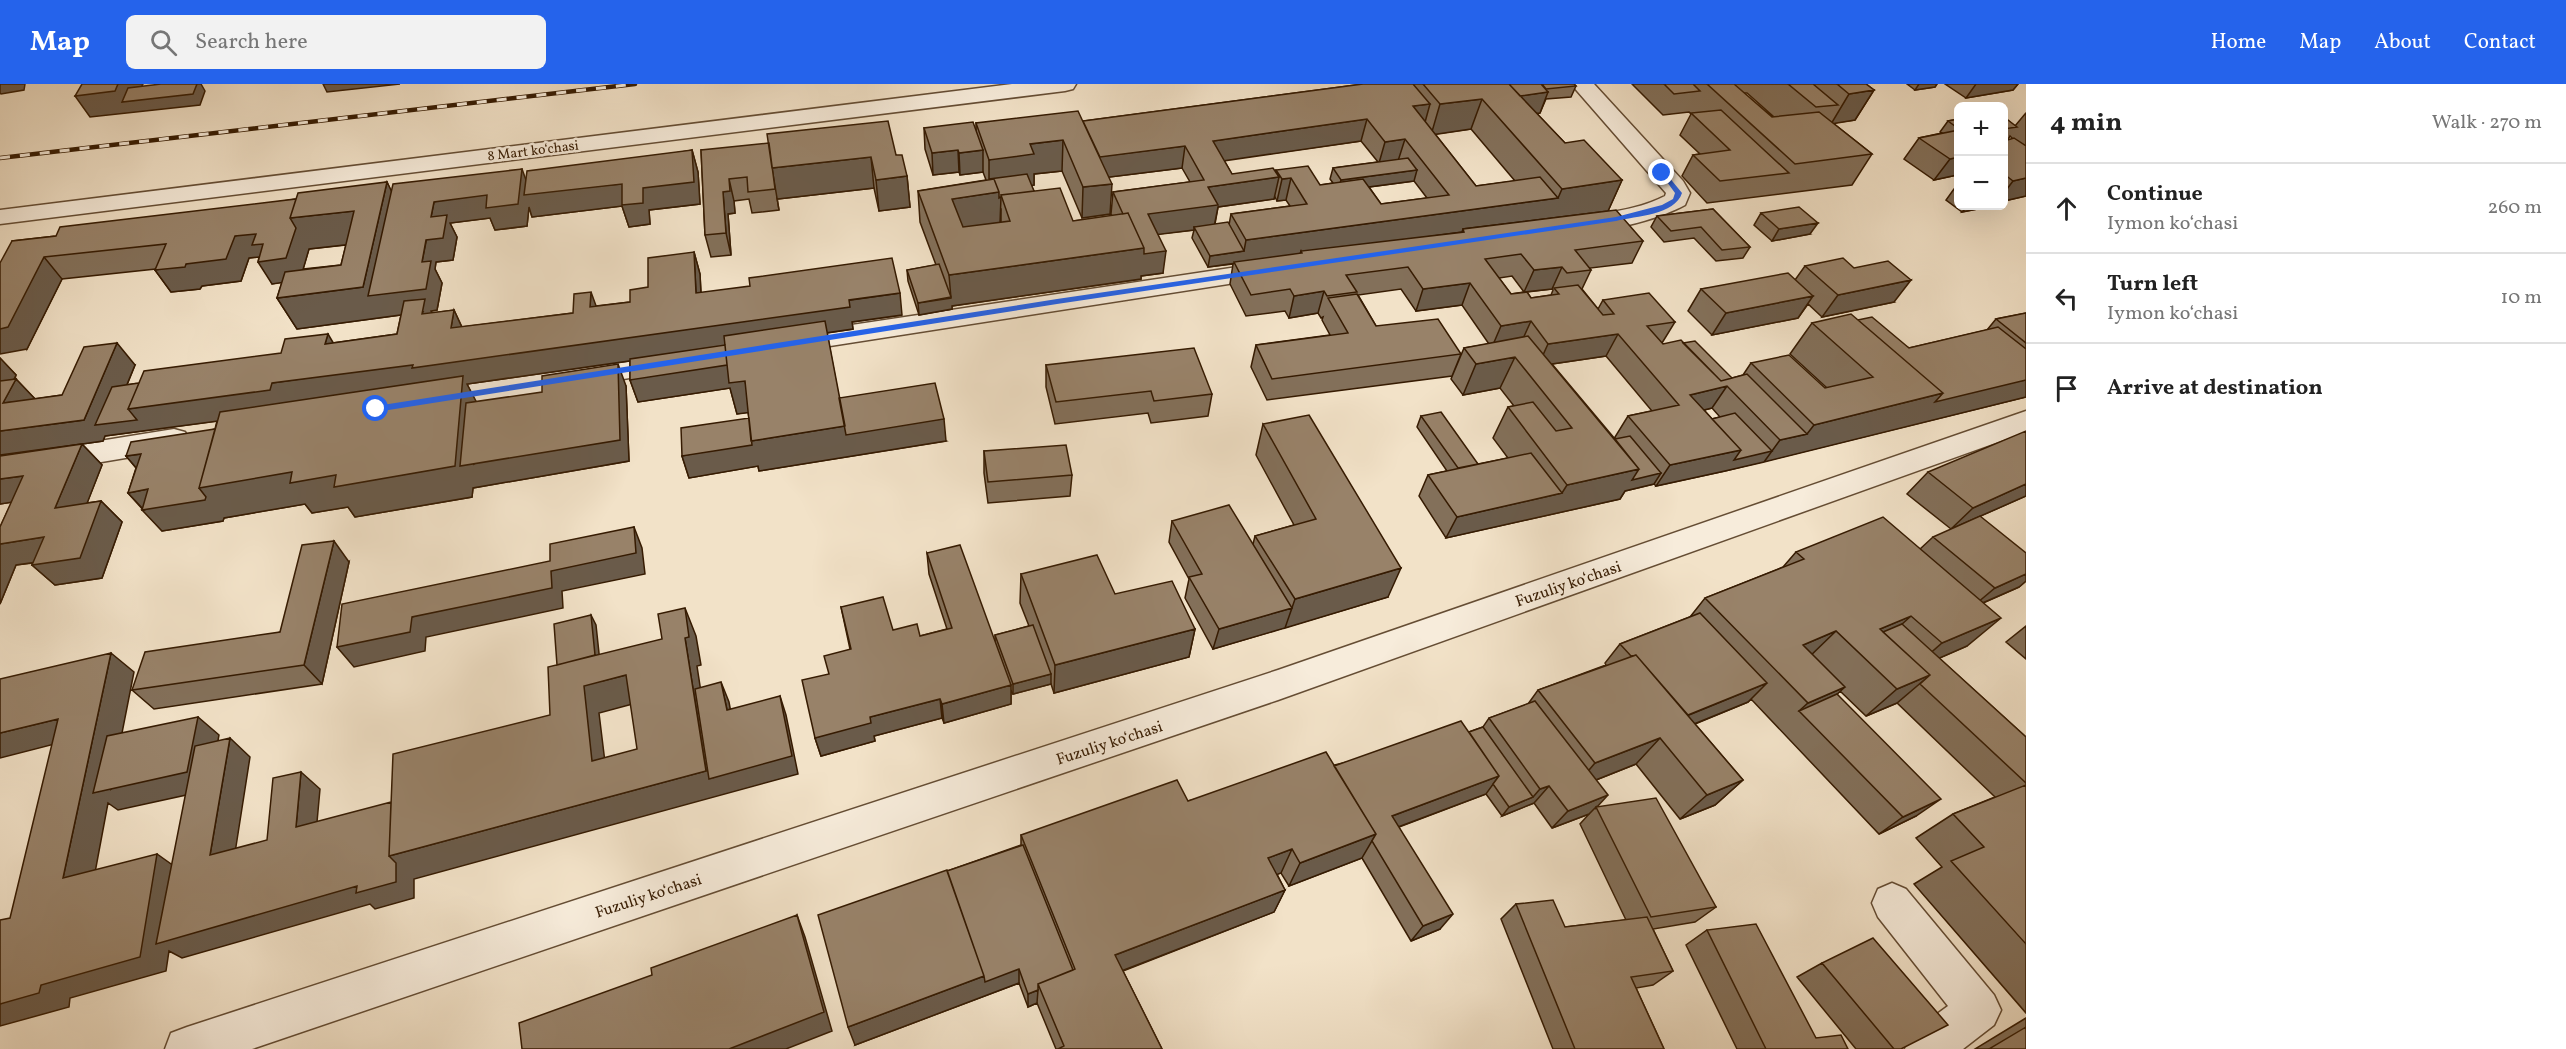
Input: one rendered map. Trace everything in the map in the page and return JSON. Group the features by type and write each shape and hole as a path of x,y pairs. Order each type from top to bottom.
{"street":[{"name":"8 Mart koʻchasi","path":"0,217 1065,84"},
{"path":"1546,229 1616,219 1665,207 1676,200 1678,193 1581,84"},
{"path":"763,348 1302,265"},
{"path":"399,405 704,357"},
{"name":"Fuzuliy koʻchasi","path":"187,1049 1266,689 2026,421"},
{"path":"0,468 200,436"},
{"path":"1892,903 1980,1010 1927,1049"}],"building":[{"path":"82,84 118,84 115,91 75,96"},
{"path":"161,84 197,84 193,94 122,102 128,88"},
{"path":"1363,84 1413,84 1430,104 1413,106 1476,186 1540,177 1558,198 1246,240 1231,214 1307,204 1291,178 1282,179 1276,170 1308,166 1320,185 1363,179 1381,204 1449,195 1405,139 1385,142 1367,119 1213,141 1232,174 1273,168 1279,177 1208,187 1218,205 1148,214 1166,251 1144,254 1144,248 1128,213 1123,214 1113,192 1204,180 1185,146 1100,157 1083,121"},
{"path":"1423,84 1509,84 1565,143 1584,140 1622,180 1562,189 1482,99 1440,104"},
{"path":"1509,84 1541,84 1548,92 1520,96"},
{"path":"1542,84 1574,84 1576,86 1546,89"},
{"path":"1664,84 1693,84 1700,91 1674,94"},
{"path":"1707,84 1734,84 1772,117 1819,112 1872,154 1795,164"},
{"path":"1788,84 1813,84 1838,105 1816,107"},
{"path":"1837,84 1866,84 1874,90 1849,94"},
{"path":"1721,110 1789,173 1720,181 1693,155 1730,150 1691,113"},
{"path":"1078,111 1112,184 1083,187 1063,140 1030,144 1034,154 989,160 976,123"},
{"path":"2008,120 2017,127 2008,128"},
{"path":"888,121 896,155 902,155 907,176 876,180 871,157 772,168 767,134"},
{"path":"973,122 983,150 932,153 924,128"},
{"path":"1954,131 1954,158 1950,159 1919,138"},
{"path":"2014,138 2026,146 2026,178 2013,181 2008,177 2008,140"},
{"path":"769,143 775,189 748,192 747,177 729,179 730,191 723,192 726,233 705,235 701,150"},
{"path":"692,150 694,182 643,188 643,203 622,205 622,184 524,195 527,171"},
{"path":"1408,158 1417,170 1341,180 1333,168"},
{"path":"522,169 518,204 486,208 487,195 434,202 431,217 447,215 443,238 426,240 422,262 431,261 426,289 368,296 393,184"},
{"path":"1027,174 1034,191 1001,195 999,198 994,179 989,179"},
{"path":"994,179 999,192 952,199 963,227 1010,221 1001,195 1060,188 1073,221 1128,213 1144,248 949,275 918,191"},
{"path":"387,182 363,287 277,298 285,272 341,265 354,211 290,218 298,193"},
{"path":"296,199 290,218 296,228 286,258 258,262 263,244 252,245 256,234 235,236 226,259 186,264 185,267 155,270 166,244 44,257 8,327 0,329 0,263 12,241 56,236 60,227"},
{"path":"1799,207 1818,223 1779,229 1761,213"},
{"path":"1713,209 1750,247 1722,250 1701,227 1671,231 1657,216"},
{"path":"1616,210 1643,241 1575,250 1591,270 1567,273 1562,267 1534,270 1521,254 1485,259 1511,294 1527,292 1531,298 1559,294 1554,288 1578,285 1603,315 1614,314 1603,300 1649,293 1675,322 1647,326 1663,344 1681,340 1721,381 1747,374 1807,434 1780,440 1727,386 1690,395 1741,450 1670,465 1628,416 1679,405 1618,334 1548,344 1531,321 1501,326 1470,283 1423,289 1408,267 1346,275 1357,292 1327,296 1324,291 1294,296 1290,289 1251,295 1234,262 1302,253 1301,251 1464,232 1463,229"},
{"path":"1228,222 1244,251 1210,256 1194,227"},
{"path":"694,252 696,293 750,286 749,278 892,258 900,293 849,300 850,307 412,368 413,365 272,383 270,390 128,409 144,371 281,353 285,339 328,334 325,344 397,334 404,301 425,299 422,314 454,310 451,328 573,313 574,294 591,292 590,307 630,302 630,290 648,287 648,258"},
{"path":"1843,258 1854,268 1888,261 1911,280 1838,295 1805,266"},
{"path":"939,264 951,297 918,303 907,270"},
{"path":"1788,273 1813,296 1726,313 1701,289"},
{"path":"1357,294 1376,326 1438,319 1461,354 1272,379 1256,345 1348,333 1328,298"},
{"path":"2026,313 2026,343 1996,319"},
{"path":"1851,314 1943,393 1814,425 1751,363 1789,355 1825,388 1873,377 1812,323"},
{"path":"1872,317 1909,348 1998,327 2026,349 2026,380 1935,402 1943,393 1858,320"},
{"path":"825,321 845,426 751,441 745,381 729,383 724,336"},
{"path":"1528,336 1639,469 1567,485 1508,407 1533,402 1556,431 1572,428 1515,357 1476,364 1464,348"},
{"path":"1695,341 1732,378 1721,381 1683,343"},
{"path":"117,343 84,420 0,431 0,381 16,379 3,403 62,395 84,347"},
{"path":"725,345 727,365 630,380 630,359"},
{"path":"1194,348 1212,394 1154,401 1151,391 1056,402 1046,365"},
{"path":"618,364 620,440 460,466 466,403 542,392 542,376"},
{"path":"463,376 455,466 334,487 336,475 290,483 292,472 199,488 220,412"},
{"path":"139,383 128,409 137,420 95,425 112,387"},
{"path":"935,383 944,419 846,435 839,398"},
{"path":"1441,412 1478,464 1458,468 1421,416"},
{"path":"1735,413 1772,451 1734,460 1741,450 1712,419"},
{"path":"1309,415 1401,568 1295,599 1255,536 1316,519 1263,424"},
{"path":"749,418 752,445 682,456 681,428"},
{"path":"215,429 199,488 206,497 205,500 142,510 148,489 128,493 141,454 126,456 131,442"},
{"path":"2026,431 2026,484 1973,508 1928,472"},
{"path":"1630,436 1661,473 1632,480 1639,469 1615,439"},
{"path":"82,444 55,508 101,501 80,558 32,565 44,537 0,544 0,527 23,476 0,479 0,456"},
{"path":"1066,445 1072,475 988,482 984,451"},
{"path":"1531,453 1562,493 1457,517 1428,475"},
{"path":"1229,505 1292,608 1219,629 1189,577 1202,574 1172,521"},
{"path":"1980,516 2026,553 2026,574 1995,588 1933,537"},
{"path":"1883,517 2001,618 1942,643 1911,616 1880,629 1930,675 1897,689 1836,631 1803,645 1845,687 1808,703 1705,598 1804,559 1796,552"},
{"path":"634,527 636,553 551,571 552,588 412,617 410,632 337,647 342,604 550,561 550,544"},
{"path":"334,541 304,665 132,690 145,652 280,632 302,545"},
{"path":"960,545 1011,685 942,704 940,699 870,717 871,723 815,738 802,680 829,674 824,656 851,649 841,607 883,597 893,630 917,624 920,636 952,628 927,553"},
{"path":"1097,555 1115,594 1172,581 1195,629 1055,665 1021,574"},
{"path":"685,608 689,637 685,638 706,771 389,856 393,754 550,715 548,667 662,639 658,614","holes":["626,675 637,749 592,761 584,686"]},
{"path":"1700,613 1767,683 1688,715 1636,655 1631,656 1620,644"},
{"path":"591,615 595,655 557,665 554,624"},
{"path":"1902,624 2026,737 2026,783 1920,684 1930,675 1883,632"},
{"path":"1033,625 1051,674 1013,684 995,635"},
{"path":"111,653 63,878 157,854 140,957 41,985 39,993 0,1004 0,920 10,918 58,719 0,733 0,679"},
{"path":"1636,655 1743,780 1707,795 1660,738 1595,763 1538,690"},
{"path":"721,682 727,710 780,696 792,756 709,779 695,689"},
{"path":"1837,694 1941,799 1903,817 1799,711"},
{"path":"1535,701 1608,795 1568,811 1549,786 1540,789 1489,718"},
{"path":"198,717 187,772 93,793 107,736"},
{"path":"1461,721 1499,776 1392,816 1453,914 1423,926 1372,841 1376,834 1334,766"},
{"path":"1483,727 1533,797 1509,807 1493,784 1499,776 1469,732"},
{"path":"230,738 210,855 267,840 273,778 301,772 296,827 391,802 389,856 396,863 396,882 356,893 357,886 156,944 195,746"},
{"path":"1326,752 1376,834 1300,863 1292,849 1268,858 1285,890 1115,955 1162,1049 1058,1049 1064,1046 1038,984 1075,969 1021,835 1177,780 1188,801"},
{"path":"2026,785 2026,944 1951,861 1984,847 1953,814"},
{"path":"1656,798 1716,907 1651,917 1596,807"},
{"path":"1023,845 1073,970 1038,984 1038,990 1028,994 1019,969 985,982 947,871"},
{"path":"947,870 984,976 848,1027 818,915"},
{"path":"1553,900 1565,927 1647,917 1673,971 1631,977 1664,1049 1575,1049 1516,904"},
{"path":"797,915 824,1012 729,1049 522,1049 519,1023 652,975 651,968"},
{"path":"1756,924 1816,1038 1841,1035 1848,1049 1766,1049 1707,930"},
{"path":"1873,938 1948,1025 1901,1049 1894,1049 1822,963"},
{"path":"2026,1027 2026,1049 1989,1049"}],"railway":[{"path":"0,158 635,84"}],"route":[{"path":"376,409 1057,302 1616,219 1665,207 1676,200 1678,193 1662,173"}]}
